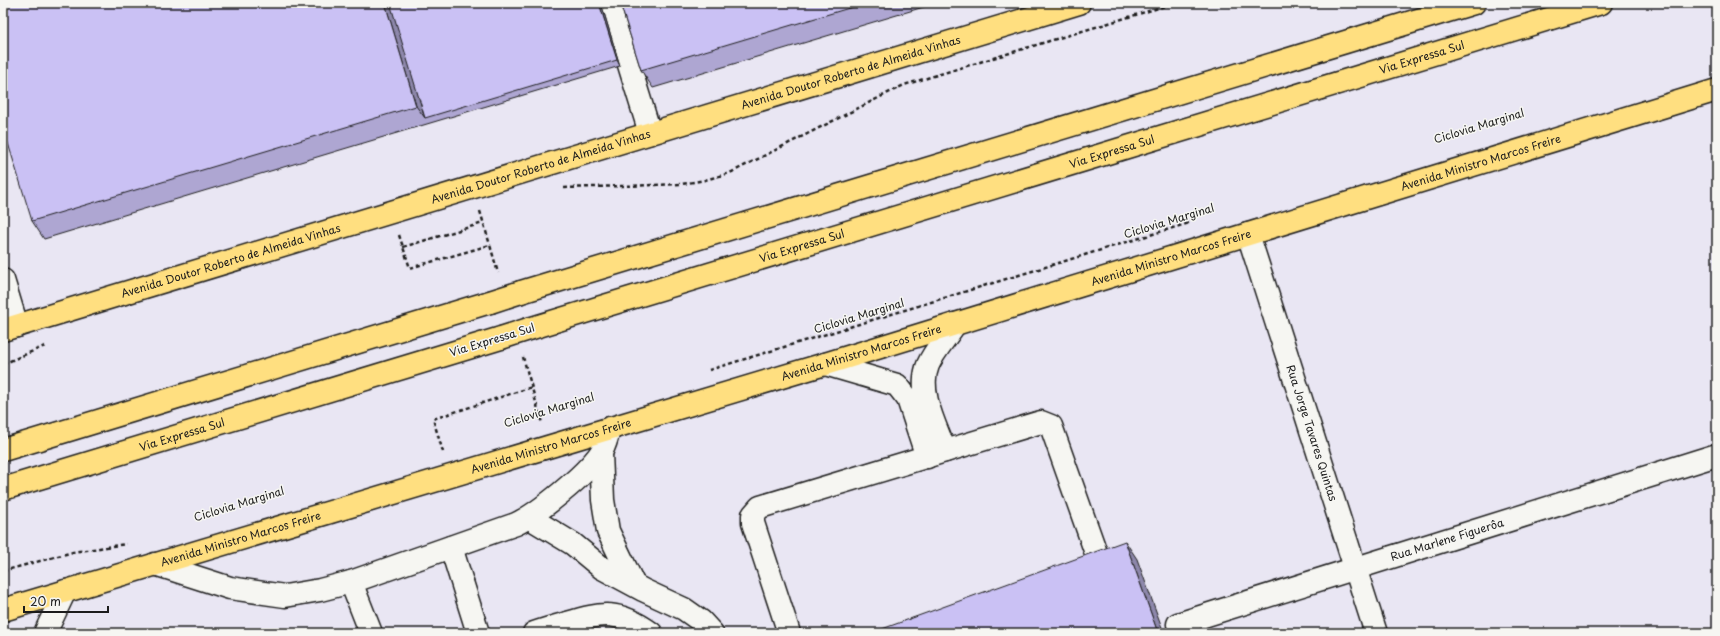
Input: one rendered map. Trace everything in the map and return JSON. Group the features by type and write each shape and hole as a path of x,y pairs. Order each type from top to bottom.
{"main road":[{"name":"Avenida Doutor Roberto de Almeida Vinhas","path":"10,328 1079,3"},
{"path":"3,450 1474,3"},
{"name":"Via Expressa Sul","path":"3,489 1601,3"},
{"name":"Avenida Ministro Marcos Freire","path":"3,610 825,364 1717,90"}],"street":[{"path":"610,3 650,133"},
{"name":"Rua Jorge Tavares Quintas","path":"1248,234 1376,633"},
{"path":"3,280 10,328"},
{"path":"936,454 925,394 925,378 928,365 955,324"},
{"path":"825,364 897,385 908,399 936,454"},
{"path":"789,633 754,523 753,515 760,508 1041,422 1051,426 1101,567"},
{"path":"610,428 601,453 603,500 608,531 633,583"},
{"path":"155,564 230,588 279,596 303,594 351,582 530,518 576,478 601,453"},
{"name":"Rua Marlene Figuerôa","path":"1178,624 1717,454"},
{"path":"530,518 573,544 602,568 684,609 701,621 712,633"},
{"path":"451,546 478,633"},
{"path":"351,582 371,633"},
{"path":"45,633 65,591"},
{"path":"534,633 593,615 614,615 635,622 651,633"}],"path":[{"path":"556,190 575,186 682,184 705,180 730,173 904,85 1175,3"},
{"path":"473,187 490,246"},
{"path":"473,214 488,210"},
{"path":"403,247 483,222"},
{"name":"Ciclovia Marginal","path":"702,372 1190,223"},
{"path":"392,238 407,233"},
{"path":"3,364 49,344"},
{"path":"443,452 433,419 532,387"},
{"name":"Ciclovia Marginal","path":"534,423 549,418"},
{"path":"435,454 450,449"},
{"path":"3,571 73,552 131,544"}],"building":[{"path":"3,3 385,3 416,106 32,221 3,127"},
{"path":"390,3 599,3 617,60 425,118"},
{"path":"620,3 866,3 641,70"},
{"path":"1125,541 1158,633 871,633"}]}
